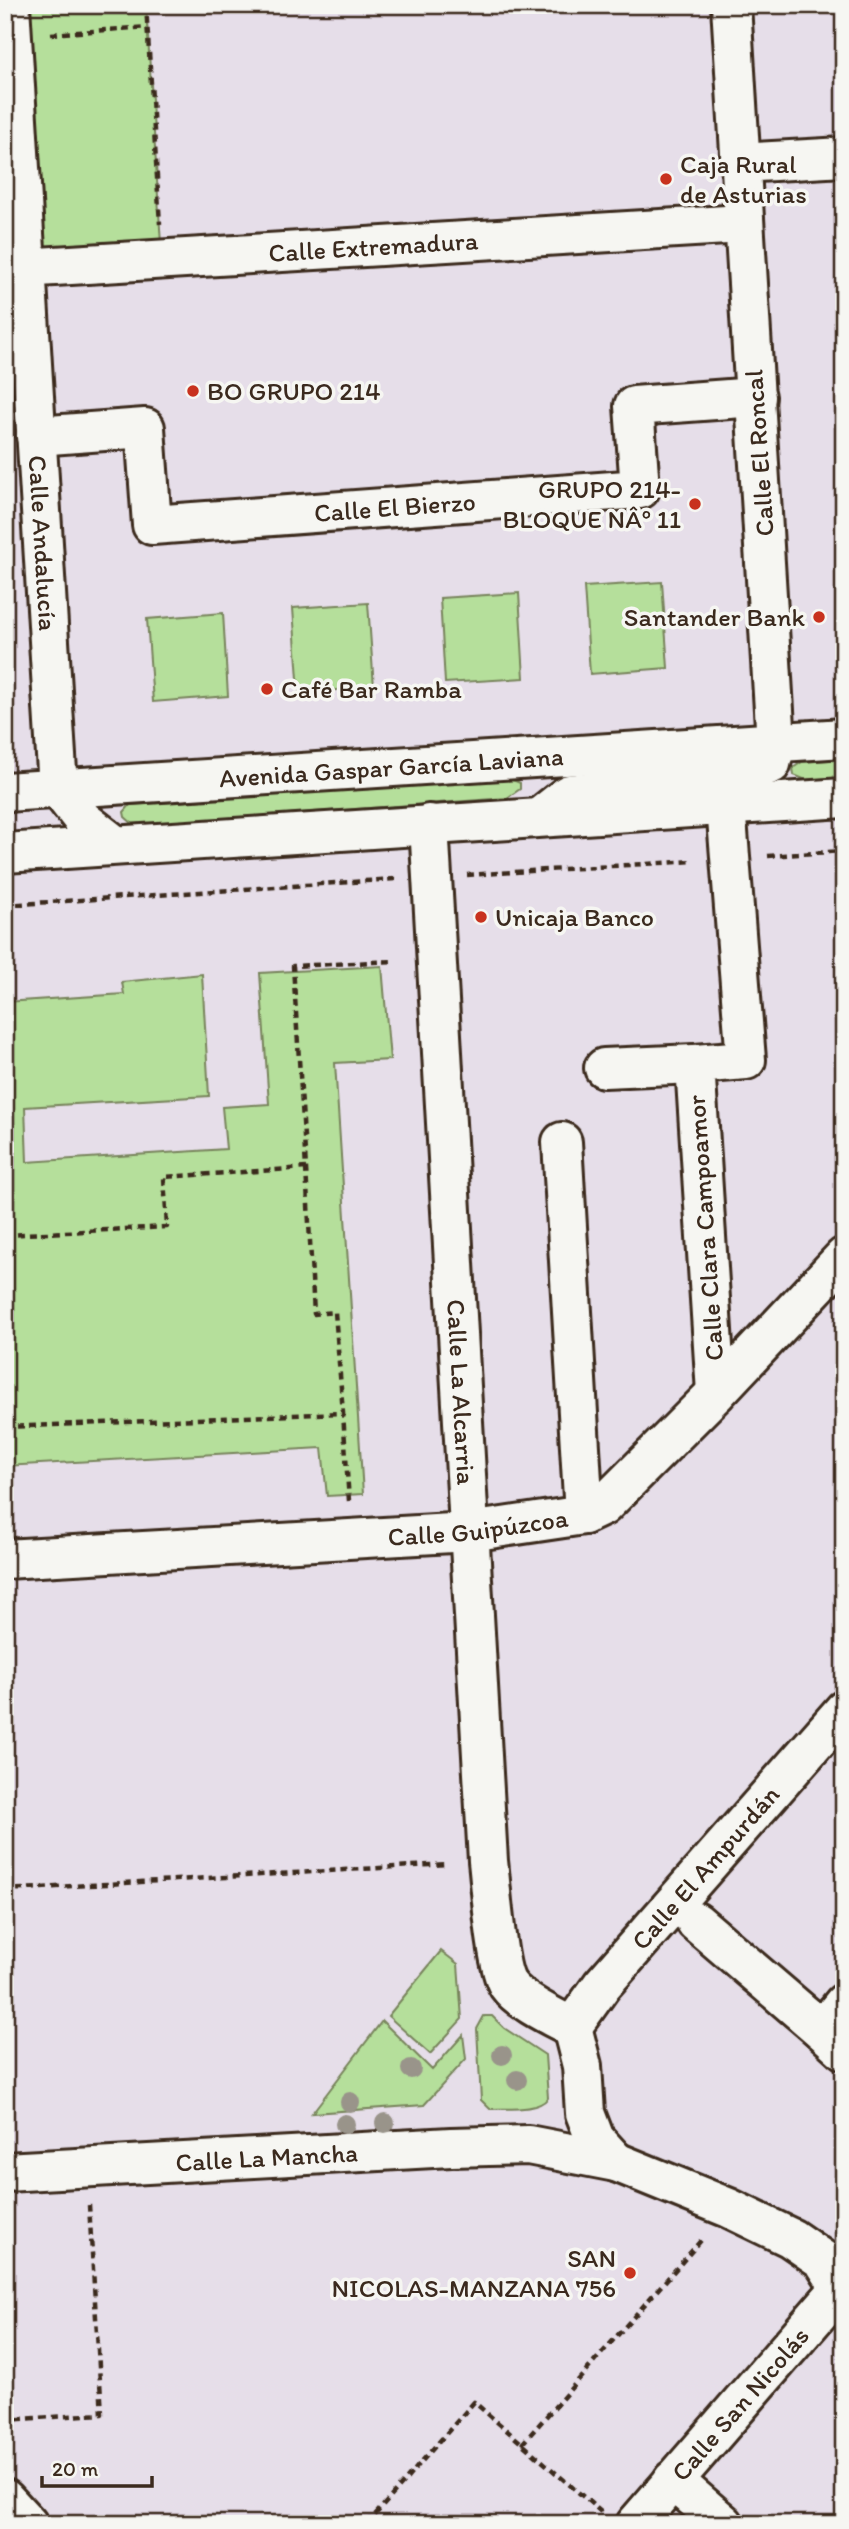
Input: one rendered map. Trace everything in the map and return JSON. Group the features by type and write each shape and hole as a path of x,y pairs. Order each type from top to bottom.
{"street":[{"name":"Calle Andalucía","path":"9,5 15,268 36,436 24,795"},
{"name":"Calle El Roncal","path":"731,5 776,743"},
{"path":"739,163 844,157"},
{"name":"Calle Extremadura","path":"15,268 743,224"},
{"name":"Calle El Bierzo","path":"36,436 145,428 152,525 640,489 634,406 756,397"},
{"name":"Avenida Gaspar García Laviana","path":"24,795 844,738"},
{"name":"Avenida Gaspar García Laviana","path":"540,817 569,794 750,772 771,764 776,743"},
{"path":"24,795 83,820 115,845"},
{"path":"5,853 844,798"},
{"name":"Calle Clara Campoamor","path":"604,1068 747,1060 726,806"},
{"name":"Calle La Alcarria","path":"429,824 488,1861 500,1960 508,1985 533,2006 572,2027"},
{"name":"Calle Clara Campoamor","path":"695,1064 716,1392"},
{"path":"562,1142 584,1515"},
{"name":"Calle Guipúzcoa","path":"5,1559 469,1532 584,1515 603,1506 844,1257"},
{"name":"Calle El Ampurdán","path":"572,2027 602,1985 844,1710"},
{"path":"696,1922 836,2028"},
{"path":"572,2027 582,2066 584,2113 595,2139 616,2162"},
{"path":"528,2145 566,2132 584,2113"},
{"path":"528,2145 616,2162 729,2208 791,2238 822,2260 842,2289"},
{"name":"Calle La Mancha","path":"5,2172 528,2145"},
{"name":"Calle San Nicolás","path":"620,2519 673,2480 842,2289"},
{"path":"673,2480 724,2524"}],"path":[{"path":"146,5 160,231"},
{"path":"51,34 147,27"},
{"path":"349,1502 335,1312 314,1314 293,966 394,961"},
{"path":"5,1236 167,1227 164,1177 306,1168"},
{"path":"5,1427 343,1413"},
{"path":"5,1890 447,1864"},
{"path":"5,2420 102,2414 89,2197"},
{"path":"522,2444 705,2234"},
{"path":"367,2524 474,2402 522,2444 620,2519"}],"green space":[{"path":"10,5 146,5 162,260 26,267"},
{"path":"662,582 668,668 590,674 584,587"},
{"path":"519,593 524,678 445,683 440,598"},
{"path":"368,603 374,687 299,693 293,608"},
{"path":"223,613 228,696 153,702 147,619"},
{"path":"844,759 844,777 806,780 794,775 793,768 802,762"},
{"path":"508,778 520,783 520,789 507,798 134,825 125,817 124,812 130,805"},
{"path":"382,966 390,1060 335,1063 363,1494 327,1496 322,1448 5,1466 5,1002 124,994 122,982 202,974 209,1096 25,1107 27,1162 226,1149 222,1107 269,1104 260,973"},
{"path":"441,1951 458,1964 462,2019 430,2054 388,2016"},
{"path":"484,2016 492,2016 504,2028 545,2055 548,2098 543,2102 521,2108 490,2109 481,2100 477,2029"},
{"path":"382,2021 432,2070 463,2035 466,2059 424,2105 312,2113"}],"place":[{"name":"Caja Rural de Asturias","path":"666,179"},
{"name":"BO GRUPO 214","path":"193,391"},
{"name":"GRUPO 214- BLOQUE NÂº 11","path":"695,504"},
{"name":"Santander Bank","path":"819,617"},
{"name":"Café Bar Ramba","path":"267,689"},
{"name":"Unicaja Banco","path":"481,917"},
{"name":"SAN NICOLAS-MANZANA 756","path":"630,2273"}]}
